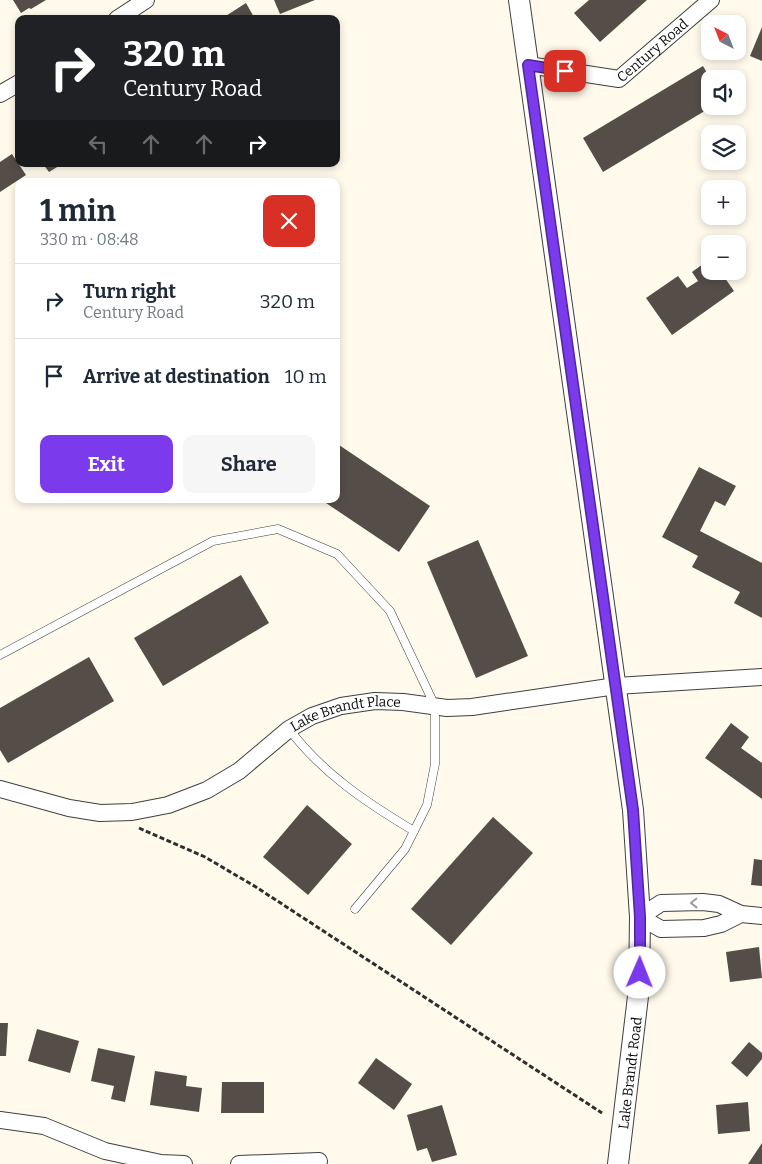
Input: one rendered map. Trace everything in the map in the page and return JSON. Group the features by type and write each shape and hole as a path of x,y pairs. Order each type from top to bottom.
{"street":[{"path":"123,15 146,0"},
{"name":"Lake Brandt Road","path":"519,0 633,810 640,917 639,988 618,1164"},
{"name":"Century Road","path":"528,65 619,79 711,0"},
{"path":"0,94 15,85"},
{"name":"Lake Brandt Place","path":"0,789 69,808 100,813 132,812 168,805 207,790 239,770 289,729 312,716 341,706 375,701 472,707 616,686 762,677"},
{"path":"741,914 721,924 704,928 661,929 640,917 661,904 703,902 719,904 741,914 762,916"},
{"path":"0,1120 44,1126 105,1151 161,1163 184,1164"},
{"path":"239,1164 319,1161"}],"lane":[{"path":"0,655 213,542 278,529 337,554 390,611 435,706 435,764 427,805 405,848 355,909"},
{"path":"289,729 314,758 348,789 375,808 414,831"}],"path":[{"path":"136,828 205,857 256,887 602,1113"}],"building":[{"path":"13,0 46,0 21,13"},
{"path":"274,0 315,0 280,14"},
{"path":"589,0 647,0 600,42 574,13"},
{"path":"246,3 253,15 227,15"},
{"path":"762,27 762,61 750,56"},
{"path":"703,66 705,70 701,70 701,113 603,172 583,138"},
{"path":"12,154 15,158 15,167 21,167 26,175 21,178 15,178 15,182 0,192 0,162"},
{"path":"45,167 57,167 49,172"},
{"path":"701,266 701,280 726,280 734,291 672,335 646,298 678,276 687,288 698,281 692,272"},
{"path":"340,446 430,506 399,552 326,503 340,503"},
{"path":"699,467 736,486 725,506 715,501 700,531 762,563 762,618 734,603 740,592 692,567 698,556 662,537"},
{"path":"478,540 528,656 476,678 427,562"},
{"path":"241,575 269,623 163,686 134,638"},
{"path":"89,657 114,701 8,763 0,750 0,708"},
{"path":"731,723 749,737 741,748 762,763 762,799 705,758"},
{"path":"307,805 352,844 308,895 263,857"},
{"path":"493,817 533,853 451,945 411,909"},
{"path":"754,859 762,860 762,886 751,885"},
{"path":"759,947 762,978 730,982 726,952"},
{"path":"0,1023 8,1023 6,1056 0,1056"},
{"path":"37,1029 79,1041 70,1073 28,1061"},
{"path":"749,1042 762,1053 762,1059 747,1077 731,1063"},
{"path":"98,1048 135,1056 125,1102 111,1099 114,1086 91,1081"},
{"path":"376,1058 412,1084 394,1110 358,1083"},
{"path":"155,1071 187,1076 186,1086 202,1088 199,1112 150,1105"},
{"path":"222,1082 264,1082 264,1113 221,1113"},
{"path":"748,1102 750,1131 718,1134 716,1105"},
{"path":"442,1105 457,1155 432,1162 427,1148 417,1151 407,1115"},
{"path":"762,1143 762,1164 748,1164"}],"route":[{"path":"565,71 528,65 633,810 640,917 640,973"}]}
